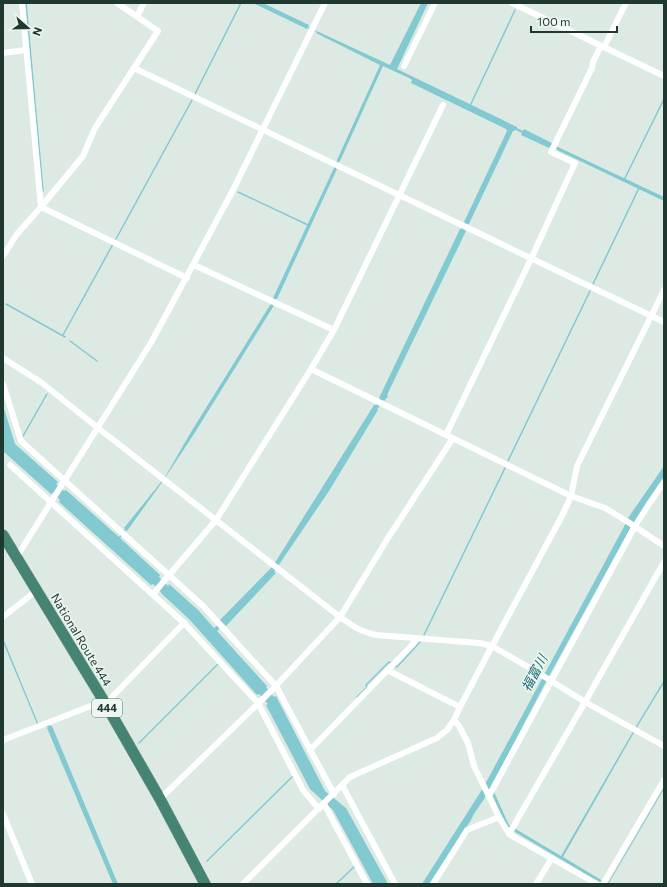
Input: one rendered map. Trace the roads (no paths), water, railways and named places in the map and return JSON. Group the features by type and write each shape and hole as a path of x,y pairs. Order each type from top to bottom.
{"highway":[{"name":"National Route 444","path":"3,535 105,703 160,799 205,884"}],"street":[{"path":"22,3 41,207"},
{"path":"3,256 17,234 83,156 95,128 158,31 117,3"},
{"path":"136,16 144,3"},
{"path":"16,558 152,342 232,192 325,3"},
{"path":"404,66 435,3"},
{"path":"512,3 664,76"},
{"path":"446,435 531,259 574,163 551,152 592,68 593,62 626,3"},
{"path":"3,53 26,50"},
{"path":"134,68 664,322"},
{"path":"155,592 216,520 311,369 334,330 443,105"},
{"path":"41,207 187,278"},
{"path":"194,265 334,330"},
{"path":"243,884 350,777 437,738 447,730 454,720 492,646 564,514 571,496 577,466 664,290"},
{"path":"3,358 42,383 355,628 363,632 376,634 478,643 492,646 585,702 664,746"},
{"path":"311,369 571,496 605,508 664,546"},
{"path":"3,384 21,441 64,483 167,578 203,606 274,688 310,750 333,794"},
{"path":"160,799 274,688 340,617 388,538 453,438"},
{"path":"10,465 155,592 260,701 303,790 321,807 367,884"},
{"path":"490,793 632,524 649,504 664,482"},
{"path":"511,830 664,562"},
{"path":"3,617 36,591"},
{"path":"3,740 96,704 105,703 184,623"},
{"path":"310,750 414,643 416,638"},
{"path":"387,670 460,707"},
{"path":"454,720 459,726 468,744 474,766 483,784 490,793 499,817 511,830 552,858 597,884"},
{"path":"603,884 664,780"},
{"path":"342,785 395,884"},
{"path":"3,814 32,884"},
{"path":"433,884 467,830 499,817"},
{"path":"536,884 552,858"}],"water":[{"path":"253,3 263,3 309,25 308,27 390,65 421,3 428,3 397,69 523,131 524,129 557,147 664,197 664,201 551,146 549,148 521,135 522,133 516,130 513,131 387,395 387,398 385,401 383,400 329,491 274,572 276,573 226,626 220,620 271,568 374,405 376,405 380,399 379,398 460,229 465,223 464,222 507,131 506,129 411,83 412,80 409,78 383,66 273,307 163,481 127,531 126,530 120,538 160,575 159,577 168,586 169,584 198,610 214,628 218,625 220,628 217,631 267,686 266,687 274,697 276,696 325,791 346,808 388,884 373,884 333,810 310,789 266,705 268,704 259,694 257,695 190,620 153,584 151,585 59,502 60,500 53,493 51,494 4,452 3,448 3,405 15,444 58,482 56,484 64,491 66,490 119,537 125,529 124,528 165,477 191,432 271,305 380,65 316,33 317,32 307,29"},
{"path":"664,466 664,478 635,522 632,522 631,527 549,676 493,783 494,792 509,825 561,856 664,680 664,683 563,857 608,883 664,787 609,883 610,884 599,882 509,827 507,828 489,790 429,884 422,884 483,788 629,520 628,518"},
{"path":"3,638 38,723 52,726 118,884 113,884 47,728 48,727 37,724 3,642"}],"waterway":[{"path":"26,3 43,191"},
{"path":"195,94 241,3"},
{"path":"470,106 515,10"},
{"path":"624,180 664,99"},
{"path":"116,239 192,100"},
{"path":"593,284 639,188"},
{"path":"238,192 308,225"},
{"path":"63,335 113,244"},
{"path":"508,461 590,291"},
{"path":"6,304 65,337"},
{"path":"70,341 97,361"},
{"path":"23,436 47,394"},
{"path":"424,635 505,468"},
{"path":"395,666 397,667 420,642"},
{"path":"357,697 367,687 366,685 389,662 391,663"},
{"path":"139,743 218,664"},
{"path":"207,861 293,776"},
{"path":"336,884 355,866"}],"water label":[{"name":"福富川","path":"534,673"}]}
